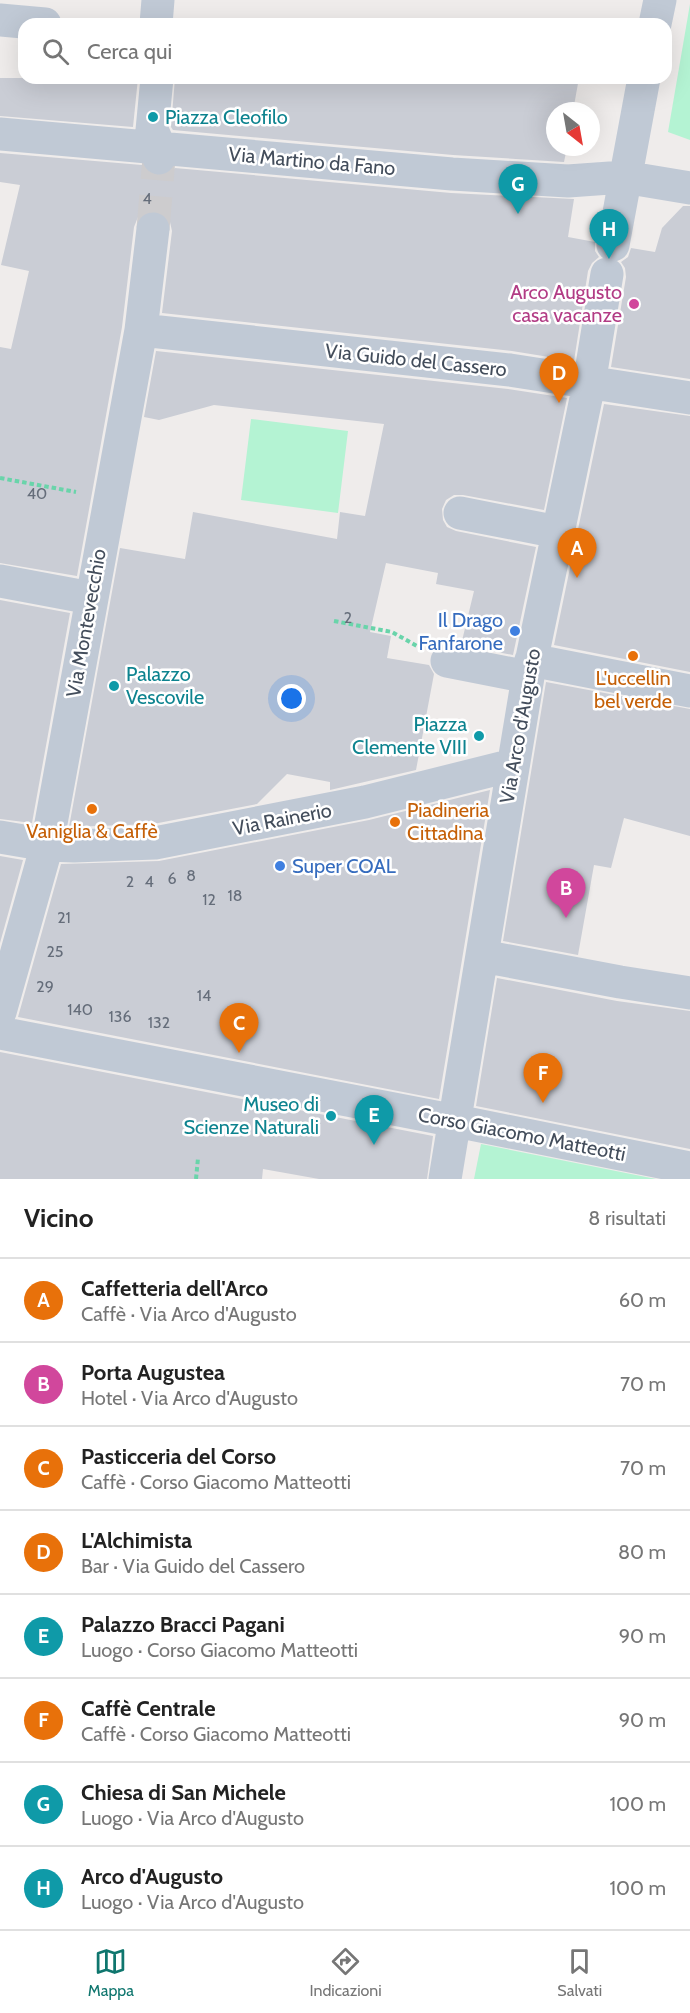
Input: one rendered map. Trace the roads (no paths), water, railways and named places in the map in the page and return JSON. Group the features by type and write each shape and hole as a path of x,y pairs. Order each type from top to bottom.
{"street":[{"path":"156,18 158,0"},
{"path":"656,18 660,0"},
{"path":"0,20 18,22"},
{"path":"156,84 152,130 160,153"},
{"name":"Via Arco d'Augusto","path":"445,1179 530,669 589,384 624,177 643,84"},
{"name":"Via Martino da Fano","path":"0,134 160,153 561,181 624,177 690,188"},
{"name":"Via Montevecchio","path":"0,1012 47,844 141,330 153,229"},
{"name":"Via Guido del Cassero","path":"141,330 510,370 690,398"},
{"path":"459,513 558,532"},
{"path":"0,581 91,598"},
{"path":"447,660 690,691"},
{"name":"Via Rainerio","path":"0,837 74,846 155,843 365,802 513,765"},
{"path":"483,956 690,993"},
{"name":"Corso Giacomo Matteotti","path":"0,1033 690,1168"}],"tunnel":[{"path":"153,229 159,158"}],"place":[{"name":"Piazza Cleofilo","path":"153,117"},
{"name":"Chiesa di San Michele","path":"518,214"},
{"name":"Arco d'Augusto","path":"609,259"},
{"name":"Arco Augusto casa vacanze","path":"634,304"},
{"name":"L'Alchimista","path":"559,403"},
{"name":"Caffetteria dell'Arco","path":"577,578"},
{"name":"Il Drago Fanfarone","path":"515,631"},
{"name":"L'uccellin bel verde","path":"633,656"},
{"name":"Palazzo Vescovile","path":"114,686"},
{"name":"Piazza Clemente VIII","path":"479,736"},
{"name":"Vaniglia & Caffè","path":"92,809"},
{"name":"Piadineria Cittadina","path":"395,822"},
{"name":"Super COAL","path":"280,866"},
{"name":"Porta Augustea","path":"566,918"},
{"name":"Pasticceria del Corso","path":"239,1053"},
{"name":"Caffè Centrale","path":"543,1103"},
{"name":"Museo di Scienze Naturali","path":"331,1116"},
{"name":"Palazzo Bracci Pagani","path":"374,1145"}]}
